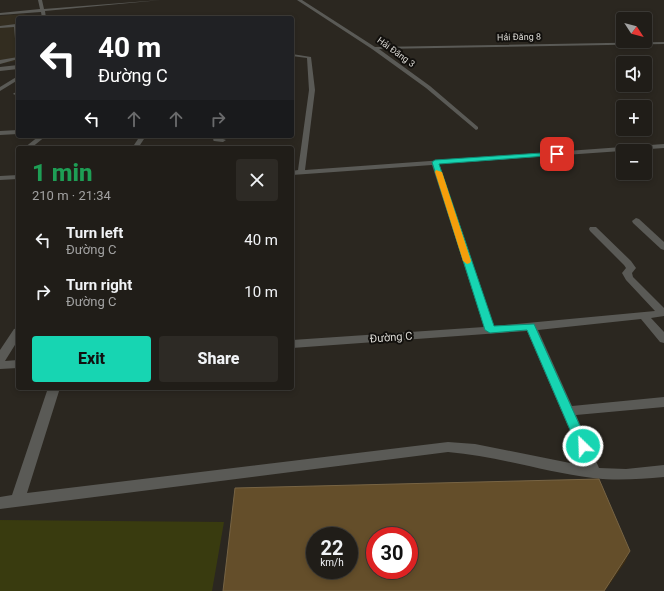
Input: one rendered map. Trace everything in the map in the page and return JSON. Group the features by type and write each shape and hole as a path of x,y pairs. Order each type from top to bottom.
{"street":[{"path":"40,0 44,16"},
{"path":"0,14 158,0"},
{"name":"Hải Đăng 3","path":"299,0 374,48 428,87 476,128"},
{"path":"0,26 16,25"},
{"name":"Hải Đăng 8","path":"374,48 664,43"},
{"path":"294,55 310,57 312,90 301,172"},
{"path":"0,62 16,58"},
{"path":"0,69 16,67"},
{"path":"0,89 16,79"},
{"path":"0,133 16,132"},
{"path":"30,146 40,138"},
{"path":"294,173 664,146"},
{"path":"435,162 490,330"},
{"path":"0,178 16,177"},
{"path":"636,221 664,247"},
{"name":"Đường C","path":"593,229 628,263 631,268 627,273 629,278 664,313"},
{"name":"Đường C","path":"294,344 490,330 664,313"},
{"path":"643,315 664,339"},
{"path":"531,326 595,473"},
{"path":"0,359 16,334"},
{"path":"0,365 16,364"},
{"path":"17,501 53,390"},
{"path":"567,411 664,402"},
{"path":"0,502 344,459 448,448 475,449 567,469 595,473 626,475 664,471"}],"shaded area":[{"path":"23,14 34,16 16,16 16,61 0,64 0,16"},
{"path":"0,520 224,522 212,591 0,591"}],"building":[{"path":"599,479 630,551 604,591 223,591 235,488"}],"slow traffic":[{"path":"438,172 467,261"}],"route":[{"path":"557,154 435,162 490,330 531,326 583,446"}]}
